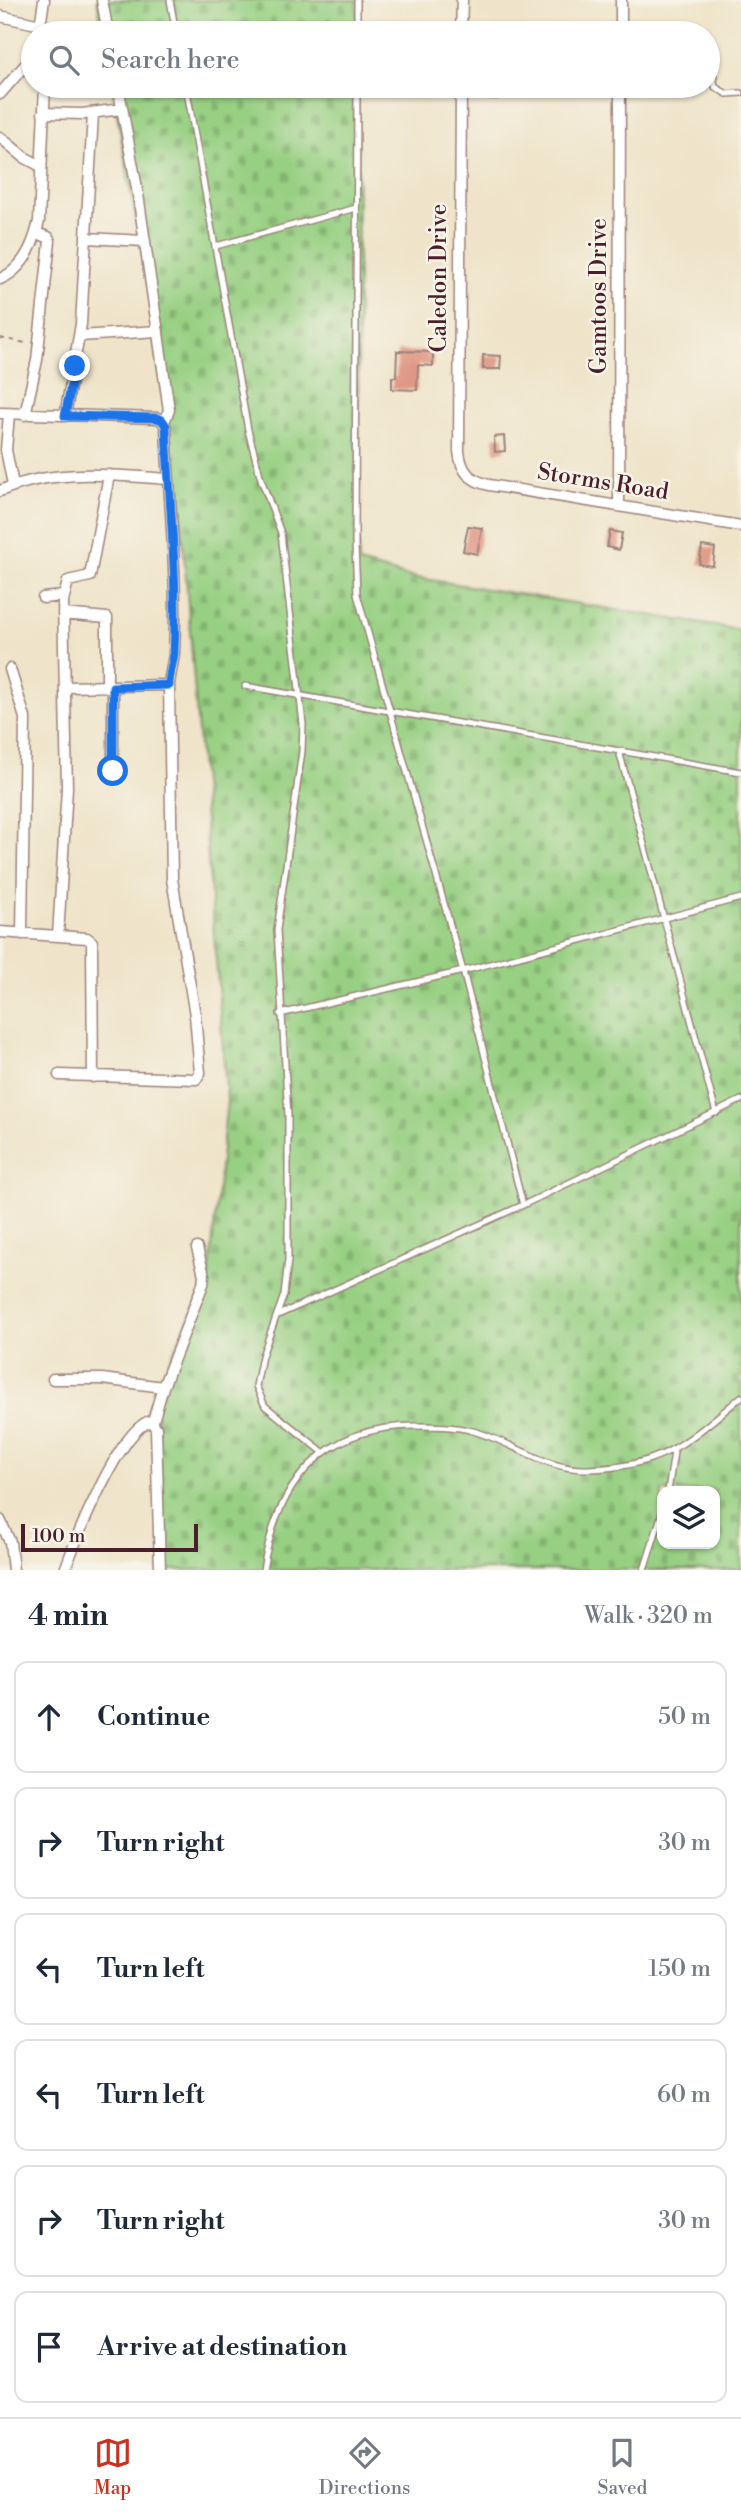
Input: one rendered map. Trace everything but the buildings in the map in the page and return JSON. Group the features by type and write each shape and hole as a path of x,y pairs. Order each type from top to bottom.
{"street":[{"path":"41,21 44,0"},
{"path":"102,0 106,21"},
{"path":"461,0 461,21"},
{"path":"621,0 621,21"},
{"path":"0,16 21,23"},
{"path":"0,94 21,69"},
{"path":"0,279 23,260 36,233 41,204 39,165 44,98"},
{"path":"59,1075 196,1079 200,1073 195,1015 172,879 169,685 174,643 172,529 166,479 164,422 169,410 145,241 120,98"},
{"name":"Caledon Drive","path":"461,98 458,451 463,470"},
{"name":"Gamtoos Drive","path":"619,506 620,98"},
{"path":"43,113 93,114 122,109"},
{"path":"65,416 80,336 93,114"},
{"path":"0,137 24,158 39,165"},
{"path":"25,415 39,345 50,238 36,233"},
{"path":"86,238 145,241"},
{"path":"80,336 158,331"},
{"path":"13,485 6,450 5,414 157,418 164,422"},
{"name":"Storms Road","path":"463,470 468,477 489,485 741,526"},
{"path":"0,491 13,485 55,477 109,475 166,479"},
{"path":"58,936 67,788 63,596 68,581 90,576 109,475"},
{"path":"43,598 63,596"},
{"path":"63,614 107,618 113,771"},
{"path":"10,669 25,718 22,934"},
{"path":"65,687 169,685"},
{"path":"0,932 87,938 92,942 93,1077"},
{"path":"160,1570 153,1421 163,1387 203,1284 204,1275 197,1248"},
{"path":"54,1379 113,1380 163,1387"},
{"path":"65,1570 80,1530 121,1450 139,1425 153,1421"},
{"path":"0,1520 10,1542 13,1570"}],"lane":[{"path":"170,0 174,21"},
{"path":"357,0 357,21"},
{"path":"720,90 727,94 741,93"},
{"path":"188,98 254,456 281,533 300,696 302,751 276,930 288,1105 287,1279 278,1315 257,1372 259,1398 275,1415 323,1452"},
{"path":"357,98 357,594 463,971 523,1205"},
{"path":"216,246 356,208"},
{"path":"244,686 741,772"},
{"path":"619,751 716,1113"},
{"path":"281,1014 463,971 741,898"},
{"path":"278,1315 523,1205 741,1100"},
{"path":"263,1570 272,1528 280,1507 300,1474 323,1452 371,1430 419,1426 470,1430 552,1465 570,1469 625,1466 674,1451 741,1397"},
{"path":"669,1486 674,1451"},
{"path":"644,1570 657,1529"}],"path":[{"path":"0,338 39,345"}],"green space":[{"path":"97,0 357,0 357,21 101,21"},
{"path":"114,98 357,98 359,563 406,576 741,630 741,1570 164,1570 156,1389 209,1277 227,1100 182,528 148,286"}],"route":[{"path":"75,366 65,416 157,418 166,426 166,479 172,529 173,661 169,685 113,687 113,771"}]}
